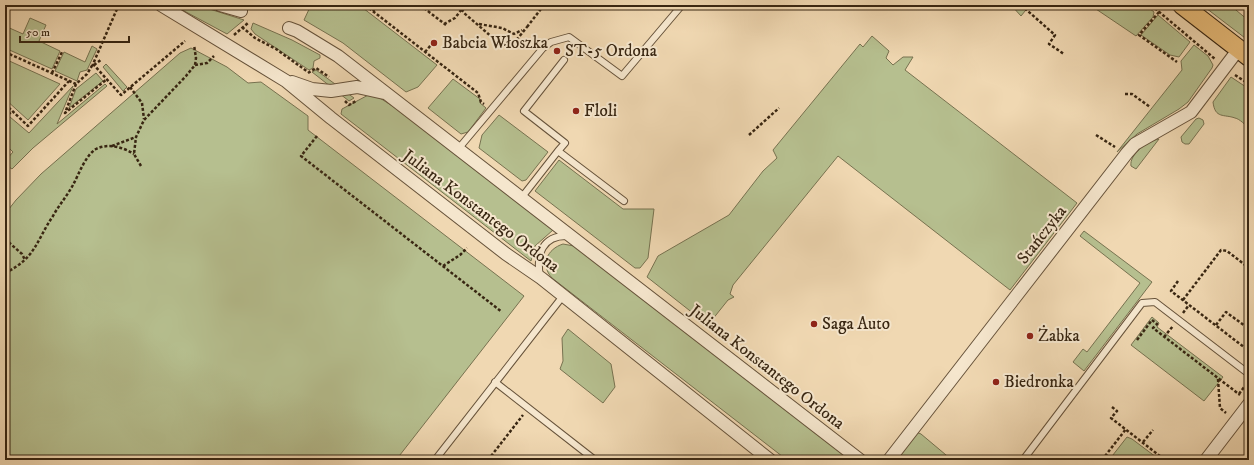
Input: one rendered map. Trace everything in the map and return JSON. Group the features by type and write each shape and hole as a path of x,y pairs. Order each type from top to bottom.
{"main road":[{"path":"1182,5 1244,53"}],"street":[{"name":"Juliana Konstantego Ordona","path":"161,5 286,81 342,127 506,254 541,278 770,460"},
{"path":"220,5 241,11"},
{"name":"Juliana Konstantego Ordona","path":"288,28 297,31 338,56 459,148 860,460"},
{"name":"Stańczyka","path":"889,460 1127,153 1135,144 1191,112 1244,53"},
{"path":"286,81 312,88 332,91 357,87 389,95"},
{"path":"1206,460 1247,401"}],"lane":[{"path":"459,148 543,48 550,42 569,37 622,76 682,5"},
{"path":"522,197 565,143 524,111 564,60"},
{"path":"558,150 624,202"},
{"path":"541,278 538,257 541,249 553,238 560,236 571,236"},
{"path":"435,460 563,296"},
{"path":"1023,460 1142,303 1155,302 1249,374"},
{"path":"495,382 595,460"}],"path":[{"path":"365,5 478,93 481,102 491,110"},
{"path":"373,11 377,5"},
{"path":"420,5 445,24 455,18 465,5"},
{"path":"459,5 500,44 507,46 512,44 544,5"},
{"path":"1021,5 1055,35 1049,44 1064,54"},
{"path":"1151,5 1218,61"},
{"path":"107,79 64,113 76,84 93,64 117,9"},
{"path":"1159,12 1139,35 1178,62"},
{"path":"230,38 249,22"},
{"path":"478,24 502,28 514,34 527,27"},
{"path":"242,27 255,38 276,49 349,105 359,100 316,68 308,73"},
{"path":"93,64 121,95 185,41"},
{"path":"134,154 136,136 144,120 195,65 196,58 194,45"},
{"path":"425,52 431,45"},
{"path":"5,52 76,84"},
{"path":"52,73 62,52"},
{"path":"195,65 207,63 214,56"},
{"path":"93,64 102,58"},
{"path":"1232,72 1249,84"},
{"path":"5,104 28,126 69,81"},
{"path":"130,87 142,103 144,120"},
{"path":"1125,94 1132,94 1150,107"},
{"path":"749,134 780,108"},
{"path":"5,118 12,111"},
{"path":"1096,135 1117,148"},
{"path":"112,146 136,136"},
{"path":"317,136 301,156 502,312"},
{"path":"5,273 16,268 36,247 53,216 70,192 81,168 94,150 103,146 112,146 128,150 134,154 141,166"},
{"path":"5,239 22,254 25,260"},
{"path":"443,266 460,255 466,248"},
{"path":"1182,300 1221,250 1227,251 1249,268"},
{"path":"1178,281 1171,291 1249,350"},
{"path":"1216,325 1226,312 1249,329"},
{"path":"1137,340 1152,320 1156,324 1153,328 1247,401"},
{"path":"1218,378 1220,408 1230,416"},
{"path":"1239,394 1249,380"},
{"path":"1112,407 1117,411 1111,418 1165,460"},
{"path":"488,460 528,408"},
{"path":"1102,460 1126,430"},
{"path":"1143,442 1153,430"}],"green space":[{"path":"173,5 197,5 244,20 227,34"},
{"path":"311,5 359,5 437,65 418,87 406,92 343,43 304,20"},
{"path":"1011,5 1030,5 1021,16"},
{"path":"1090,5 1145,5 1154,12 1153,17 1136,36"},
{"path":"1202,5 1230,5 1249,21 1249,41"},
{"path":"1158,15 1190,42 1179,57 1170,55 1141,35"},
{"path":"30,18 46,25 39,41 60,51 52,69 5,48 5,26 23,34"},
{"path":"253,23 292,40 320,55 320,58 314,61 313,68 309,70 255,34 251,29"},
{"path":"872,36 889,51 886,58 893,65 903,57 913,57 905,70 1077,203 1010,290 838,156 733,285 730,294 734,297 728,300 708,325 647,277 658,256 729,215 763,171 777,158 773,150 860,44 863,47"},
{"path":"1194,45 1208,56 1213,65 1188,102 1137,134 1117,152 1182,70 1181,61"},
{"path":"92,46 97,49 87,70 80,72 77,81 55,71 64,52 85,62"},
{"path":"191,48 227,67 248,83 261,82 308,116 308,130 524,296 396,460 5,460 5,214 41,174 180,53"},
{"path":"5,59 60,84 28,120 5,99"},
{"path":"106,64 127,87 123,91 103,67"},
{"path":"316,70 354,98 349,101 312,72"},
{"path":"96,73 103,81 69,108 76,89"},
{"path":"1231,77 1249,89 1249,128 1237,119 1221,115 1214,107 1213,102"},
{"path":"453,79 480,99 480,103 486,108 468,132 461,134 428,108"},
{"path":"105,84 107,86 33,148 12,169 9,167 5,171 5,161 13,152 7,146 9,143 5,139 5,123 10,117 29,133 73,86 57,124"},
{"path":"372,93 394,107 553,230 535,246 531,261 341,114 342,109"},
{"path":"499,115 548,152 526,180 522,181 479,148 482,135"},
{"path":"1199,118 1203,120 1204,124 1189,144 1185,144 1182,142 1181,137 1196,119"},
{"path":"1159,139 1136,169 1131,166 1133,157 1140,149 1150,142"},
{"path":"559,160 623,209 654,209 648,258 640,268 635,268 535,191"},
{"path":"1084,231 1152,282 1084,371 1073,362 1083,349 1087,352 1140,283 1080,236"},
{"path":"563,244 574,246 851,460 787,460 552,278 546,268 547,258 557,246"},
{"path":"1152,317 1159,323 1157,327 1223,377 1204,401 1131,345"},
{"path":"568,329 611,364 615,387 603,403 560,369 563,361 562,338"},
{"path":"916,432 921,434 952,460 895,460"},
{"path":"1127,437 1132,439 1160,460 1109,460"}],"place":[{"name":"Babcia Włoszka","path":"434,43"},
{"name":"ST-5 Ordona","path":"557,51"},
{"name":"Floli","path":"576,111"},
{"name":"Saga Auto","path":"814,324"},
{"name":"Żabka","path":"1030,336"},
{"name":"Biedronka","path":"996,382"}]}
